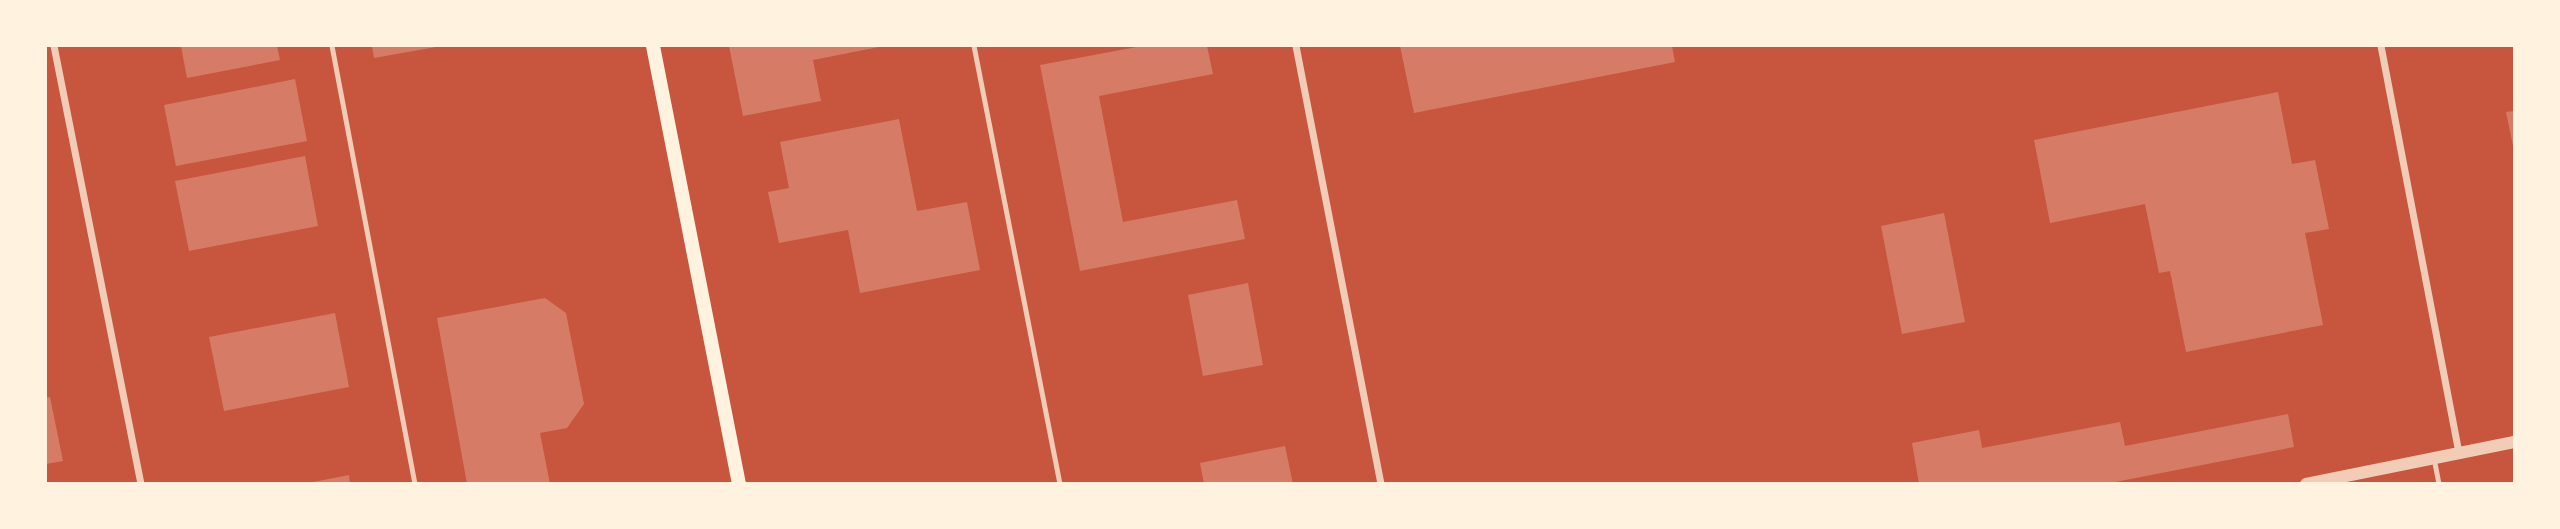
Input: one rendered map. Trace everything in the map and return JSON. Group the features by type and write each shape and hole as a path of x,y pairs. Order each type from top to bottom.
{"main road":[{"path":"653,46 739,484"}],"street":[{"path":"54,46 141,484"},
{"path":"1296,46 1381,484"},
{"path":"2381,46 2459,453"},
{"path":"2306,484 2515,442"}],"lane":[{"path":"332,46 415,484"},
{"path":"974,46 1060,484"},
{"path":"2434,458 2439,484"}],"building":[{"path":"181,46 277,46 280,60 187,78"},
{"path":"372,46 435,46 436,47 374,58"},
{"path":"729,46 879,47 813,60 821,101 743,116"},
{"path":"1142,46 1207,46 1213,74 1099,96 1123,222 1237,200 1245,239 1080,271 1040,65"},
{"path":"1400,46 1672,46 1675,62 1414,113"},
{"path":"295,79 307,141 176,166 164,105"},
{"path":"2278,92 2292,164 2315,160 2329,229 2305,233 2323,325 2186,352 2170,271 2159,273 2145,204 2050,223 2034,140"},
{"path":"2514,111 2514,146 2513,146 2506,112"},
{"path":"899,119 917,211 967,202 980,270 860,293 848,230 779,243 768,192 789,188 780,142"},
{"path":"305,156 318,226 189,251 175,181"},
{"path":"1944,213 1965,322 1902,334 1881,226"},
{"path":"1248,283 1263,365 1203,376 1188,295"},
{"path":"545,298 566,313 584,404 567,428 540,433 550,484 467,484 437,318"},
{"path":"335,313 349,387 224,411 209,337"},
{"path":"50,397 63,461 46,464 46,398"},
{"path":"2288,414 2294,447 2105,484 1919,484 1912,443 1979,430 1982,448 2120,422 2125,446"},
{"path":"1285,446 1293,484 1204,484 1200,463"},
{"path":"349,475 350,484 313,484 313,482"}]}
